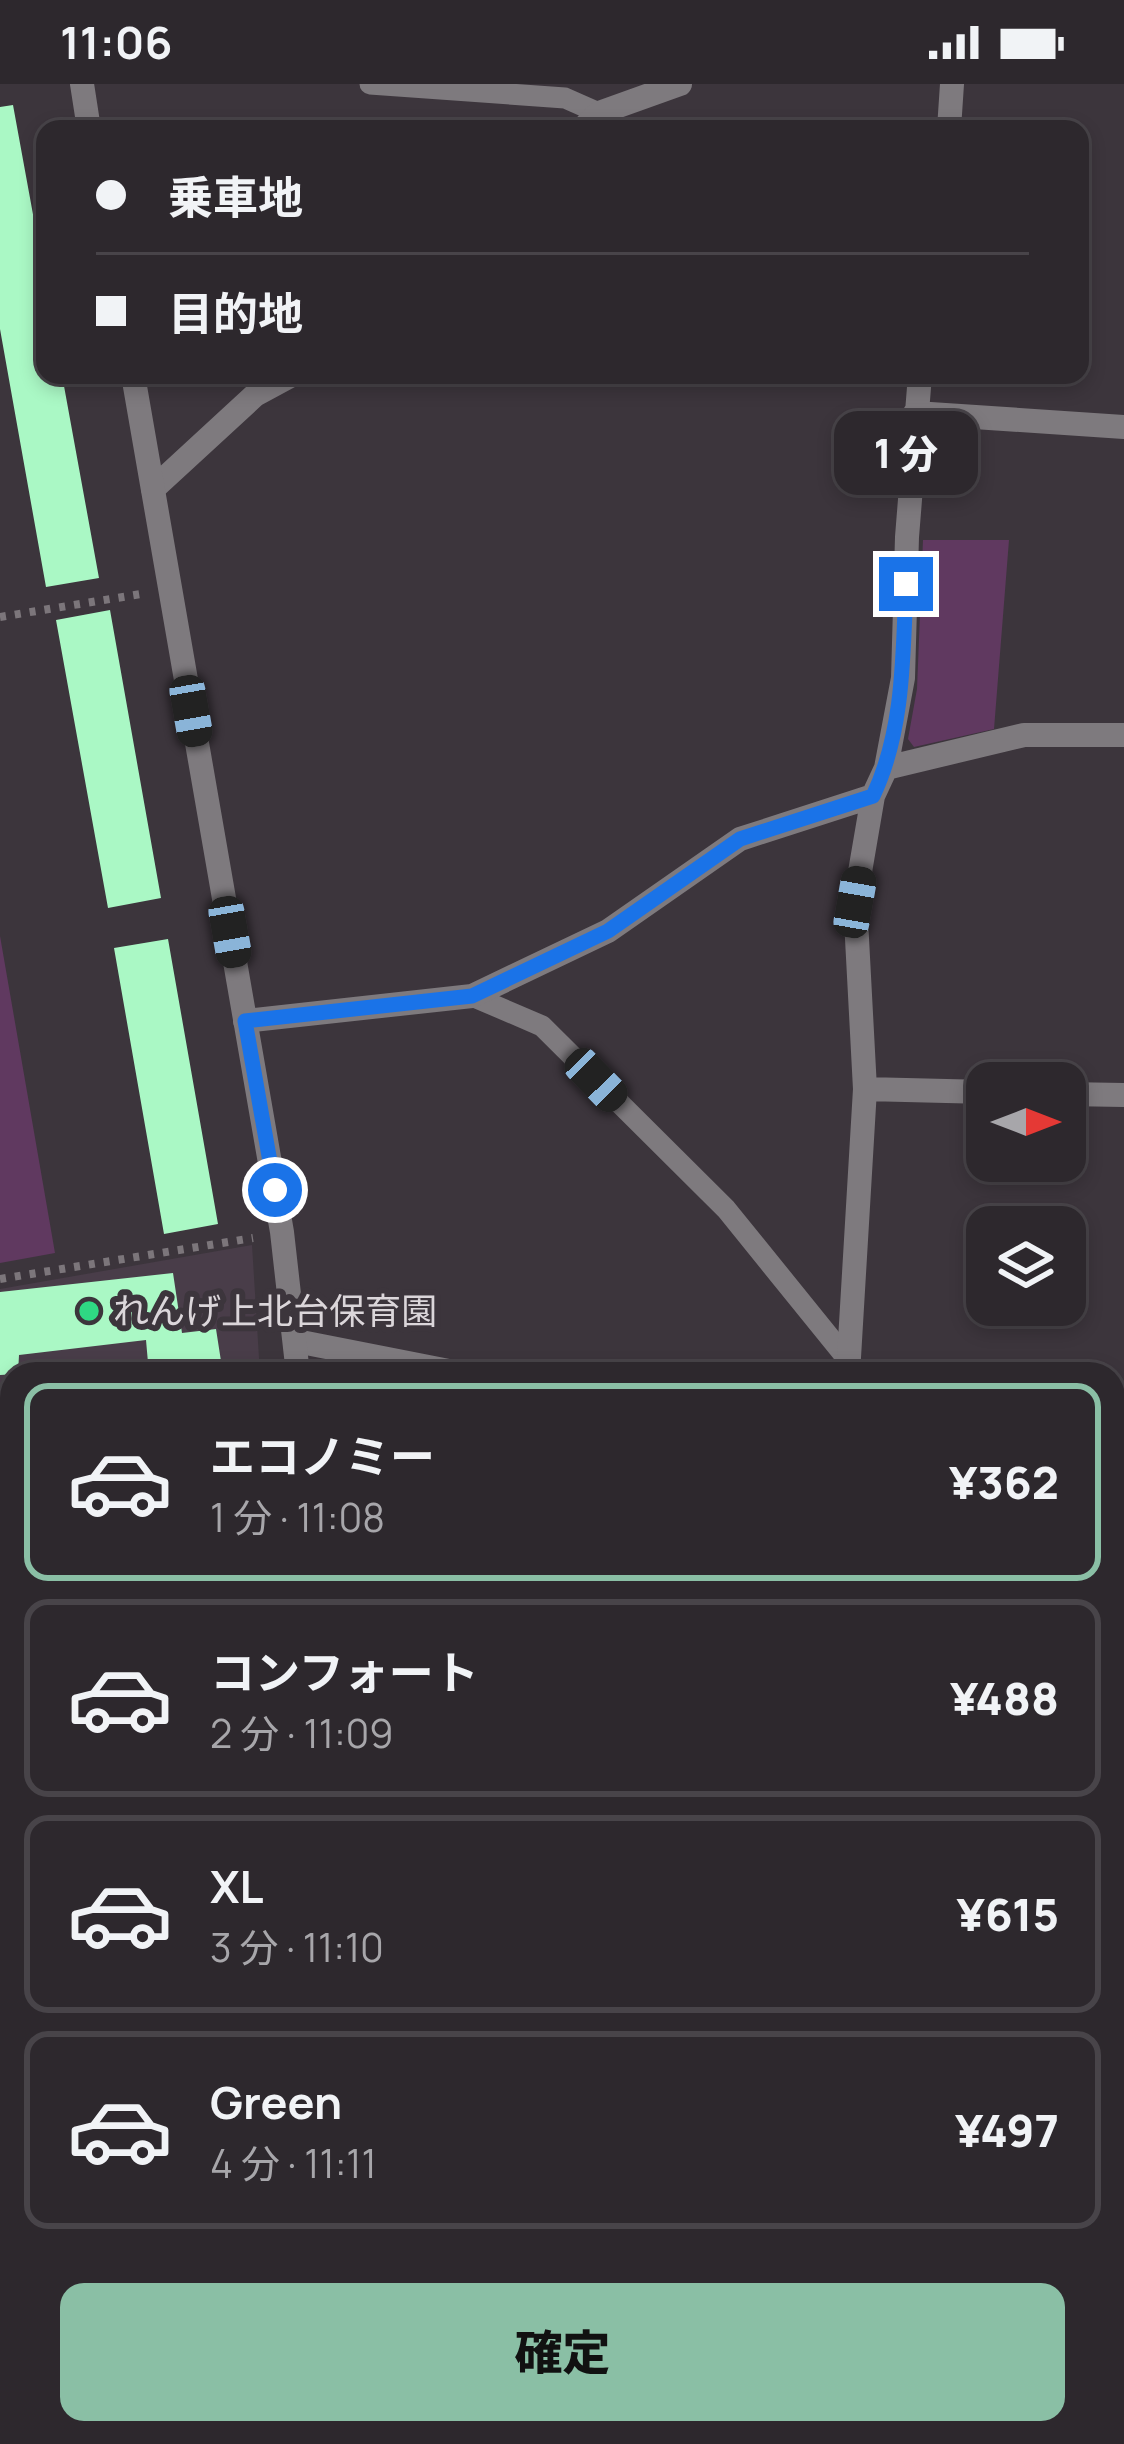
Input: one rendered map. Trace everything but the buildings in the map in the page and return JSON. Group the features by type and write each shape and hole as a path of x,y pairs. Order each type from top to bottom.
{"street":[{"path":"82,84 88,120"},
{"path":"592,120 680,84"},
{"path":"950,120 952,84"},
{"path":"135,384 282,1232 297,1362"},
{"path":"153,489 255,395 275,384"},
{"path":"849,1362 865,1089 855,902 873,796 886,768 903,678 919,384"},
{"path":"916,413 1124,427"},
{"path":"886,768 1024,736 1124,736"},
{"path":"245,1021 472,996 608,931 740,839 873,796"},
{"path":"865,1089 966,1091"},
{"path":"1086,1094 1124,1095"},
{"path":"296,1341 403,1362"}],"lane":[{"path":"370,84 565,98 589,120"},
{"path":"472,996 542,1026 726,1209 844,1362"}],"path":[{"path":"0,616 147,593"},
{"path":"0,1279 259,1237"}],"shaded area":[{"path":"923,540 1009,540 994,729 914,747 908,739 917,689"},
{"path":"0,936 55,1253 0,1263"},
{"path":"252,1245 259,1362 0,1362 0,1289"}],"place":[{"name":"れんげ上北台保育園","path":"89,1311"}],"route":[{"path":"275,1190 245,1021 472,996 608,931 740,839 873,796 886,768 903,678 906,584"}]}
